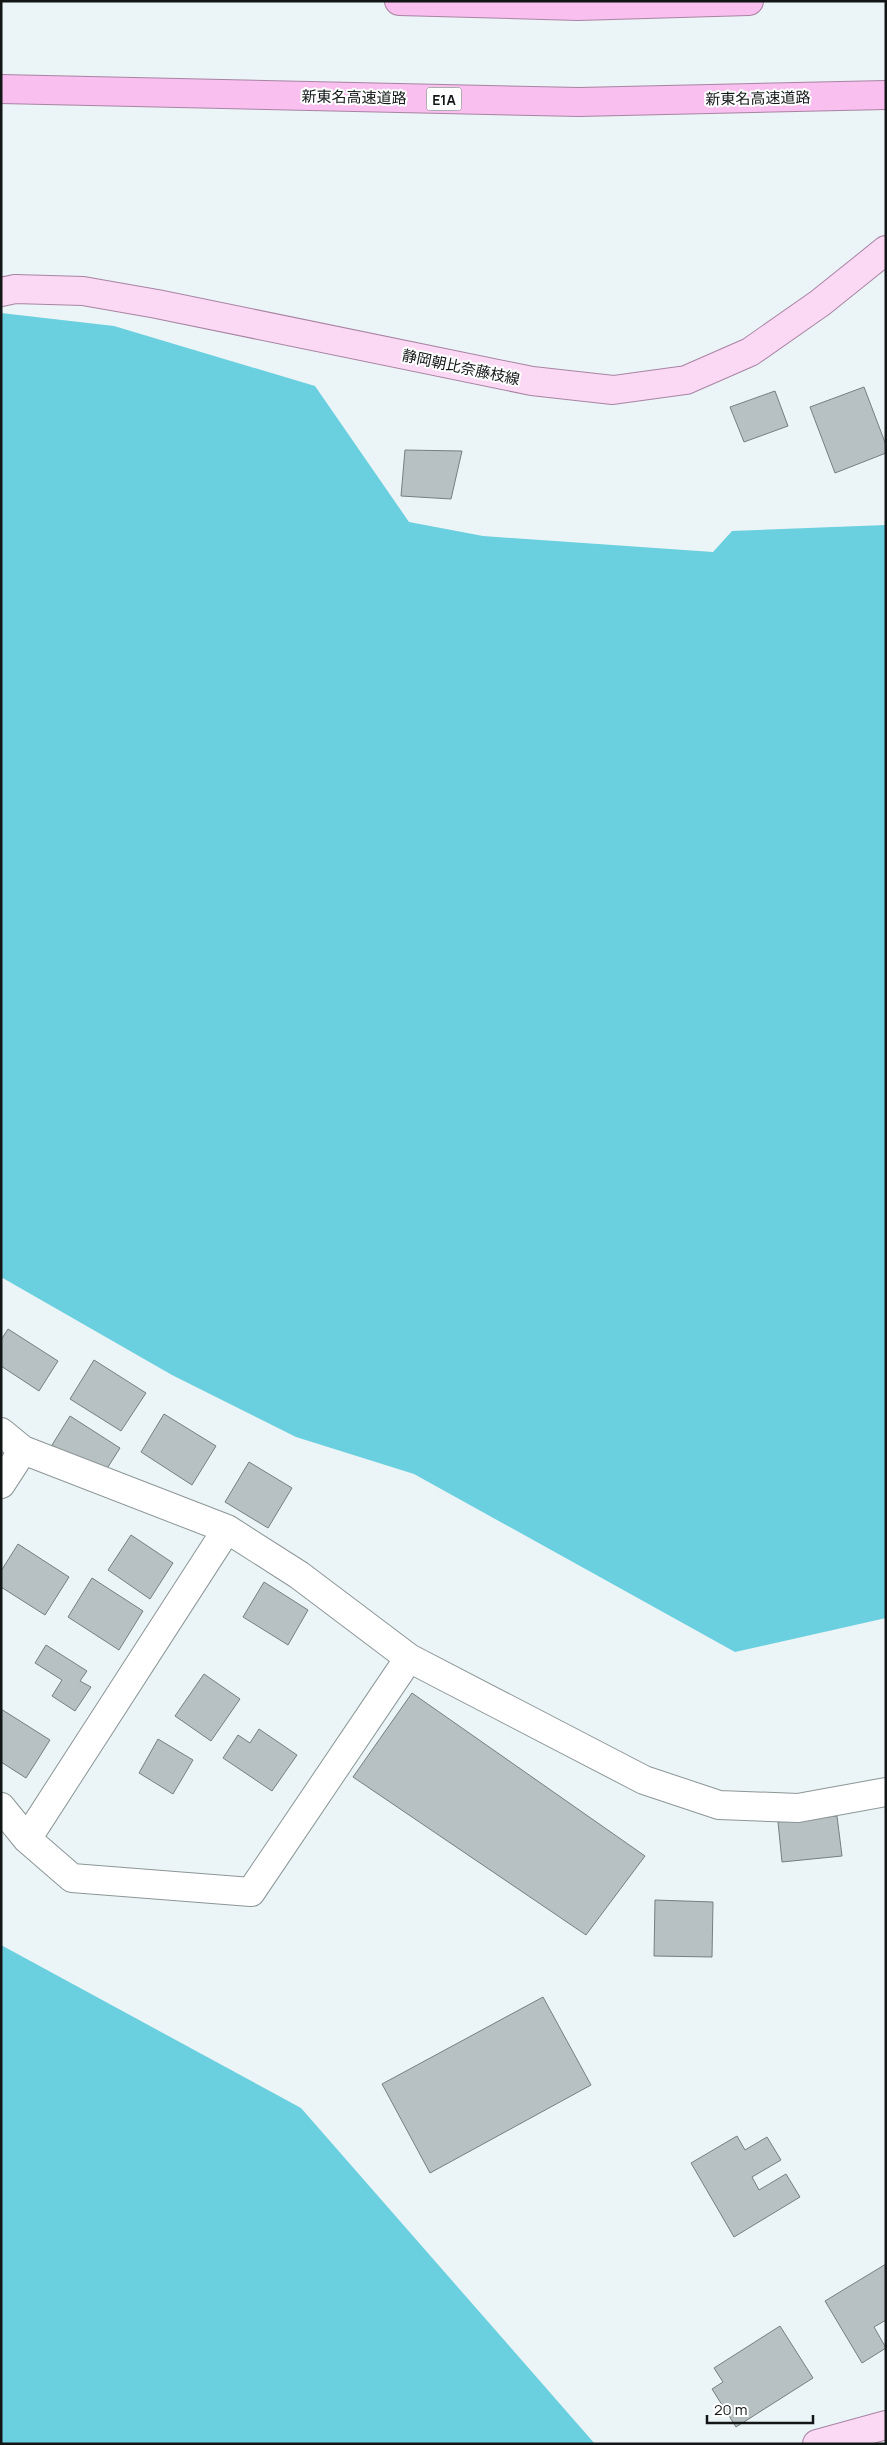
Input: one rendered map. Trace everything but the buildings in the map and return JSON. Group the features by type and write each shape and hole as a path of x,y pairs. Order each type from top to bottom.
{"highway":[{"path":"399,1 578,6 749,1"},
{"name":"新東名高速道路","path":"1,88 579,102 886,95"}],"main road":[{"name":"静岡朝比奈藤枝線","path":"1,292 15,289 83,291 157,304 532,381 613,390 686,380 750,352 820,303 886,250"},
{"path":"817,2444 886,2425"}],"street":[{"path":"1,1432 23,1450 227,1529 300,1575 409,1658 644,1780 718,1804 798,1808 886,1792"},
{"path":"1,1484 23,1450"},
{"path":"27,1839 227,1529"},
{"path":"1,1807 27,1839 72,1878 251,1892 409,1658"}],"shaded area":[{"path":"1,313 114,326 315,386 409,522 483,536 713,552 732,531 886,525 886,1618 735,1652 414,1474 296,1437 172,1375 1,1277"},
{"path":"1,1945 301,2108 595,2444 1,2444"}]}
